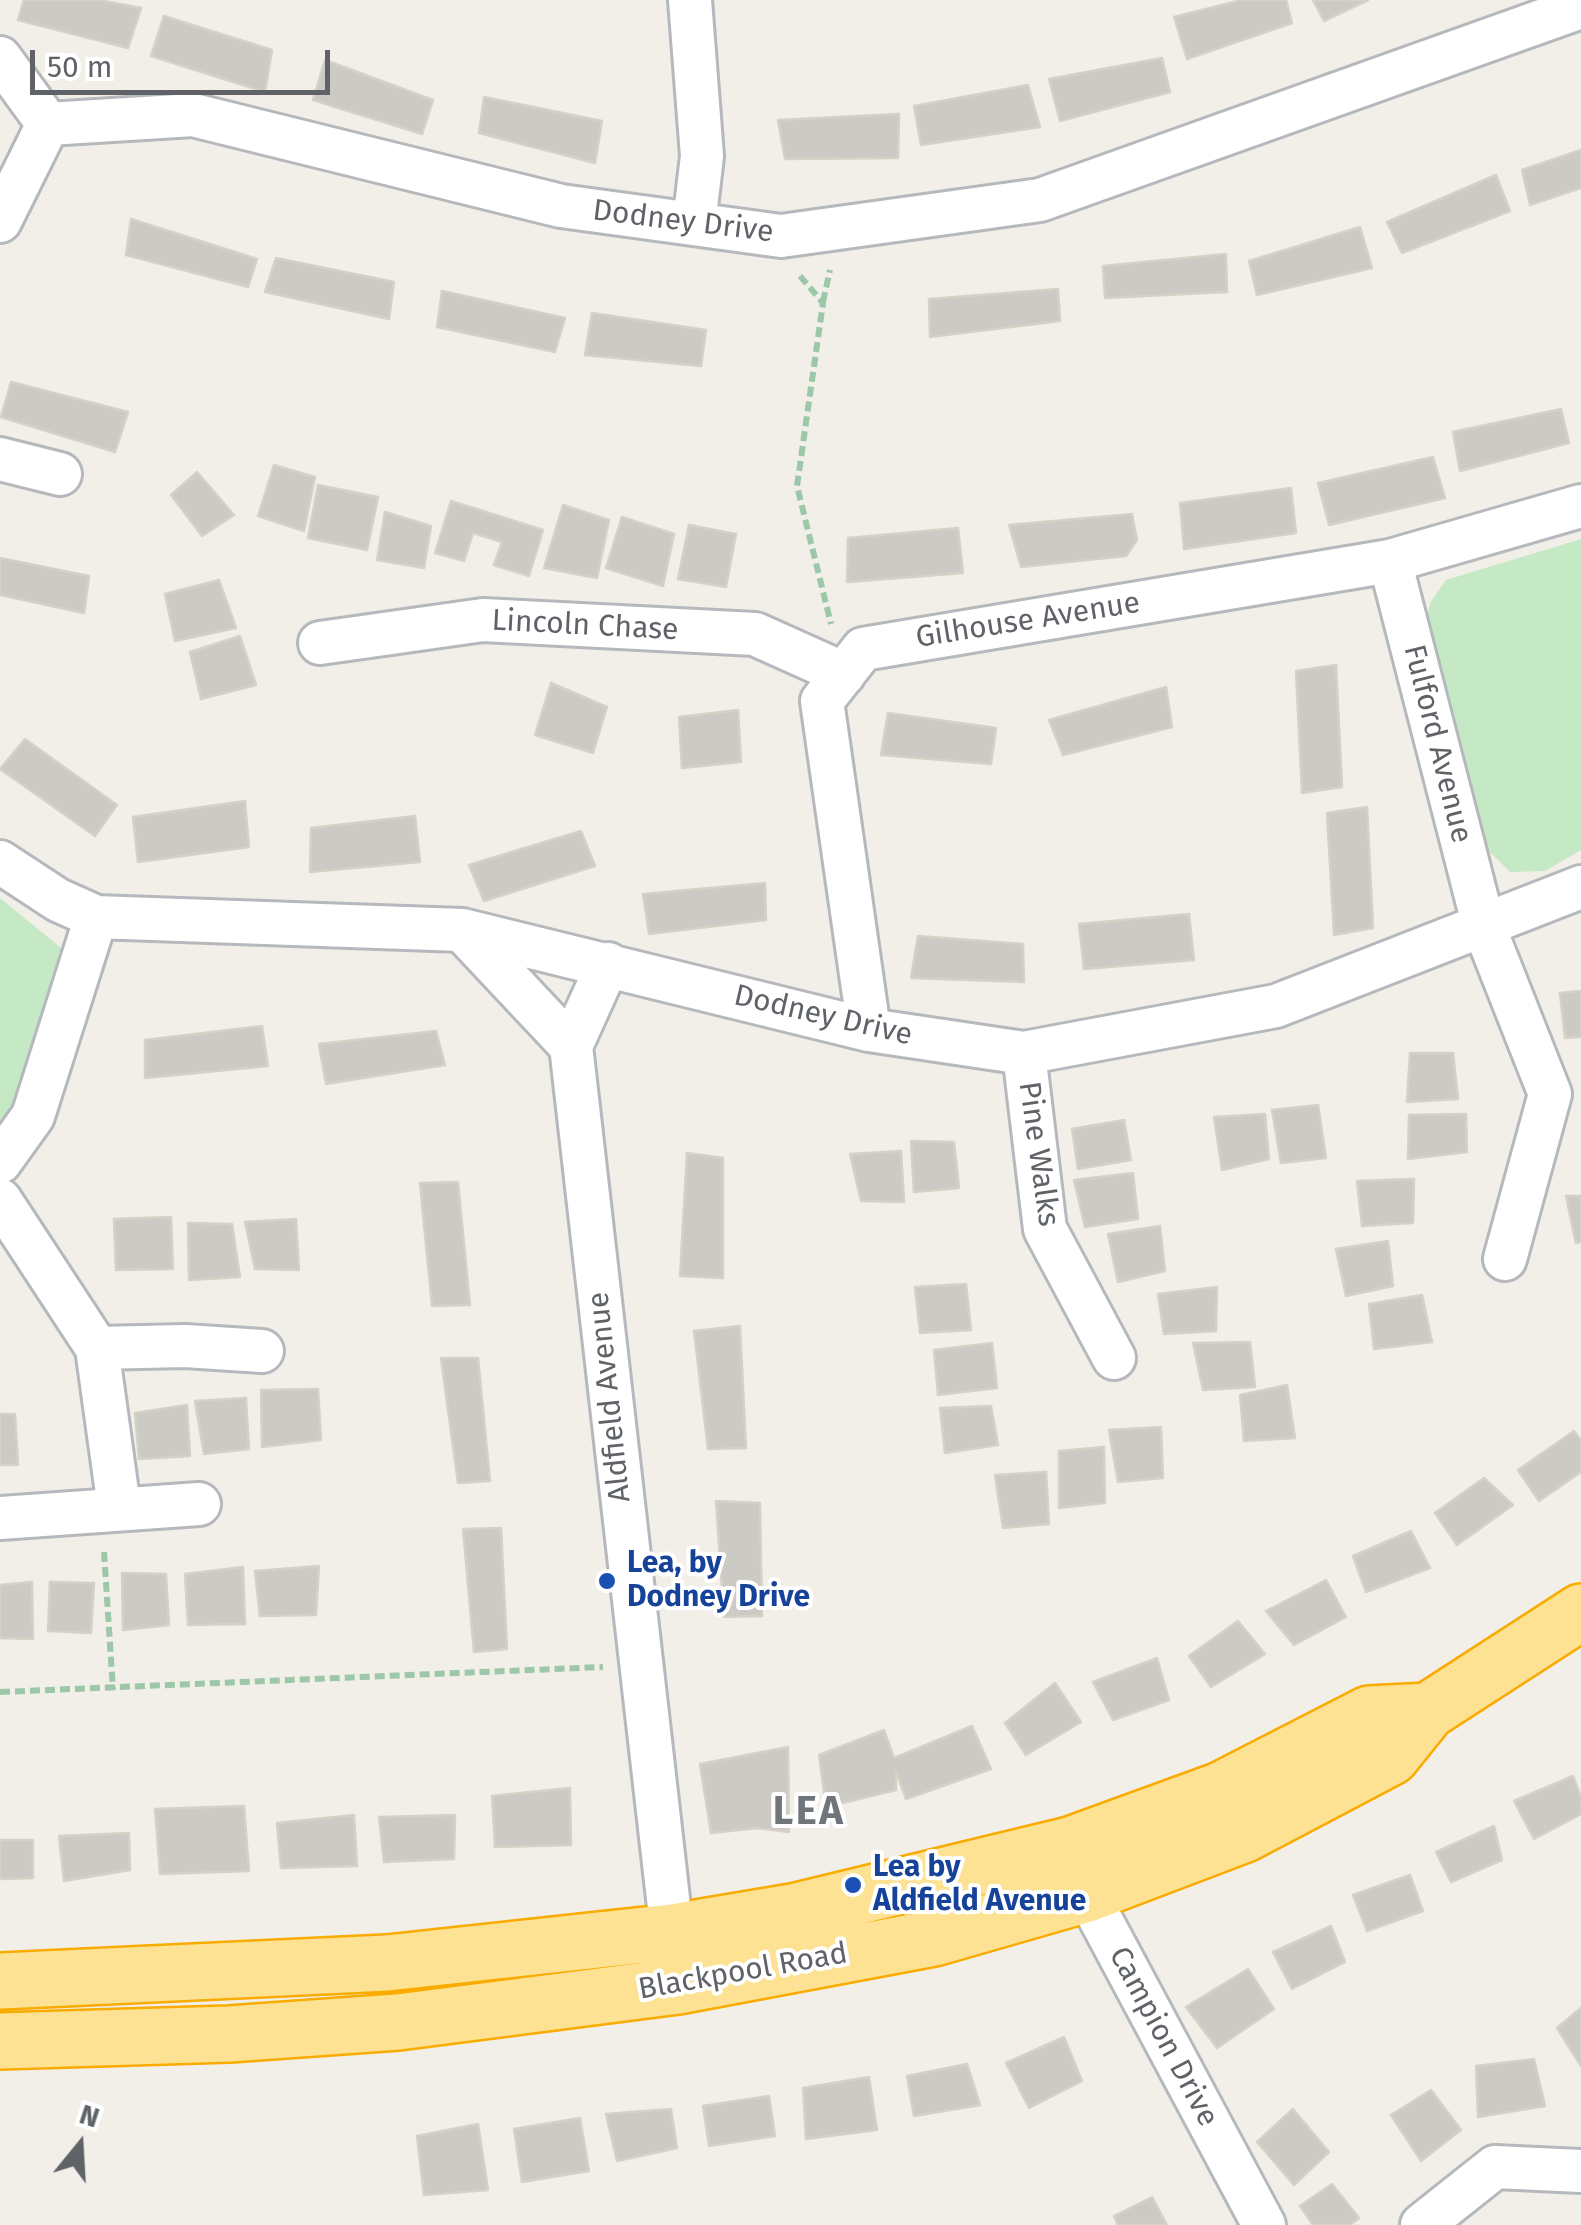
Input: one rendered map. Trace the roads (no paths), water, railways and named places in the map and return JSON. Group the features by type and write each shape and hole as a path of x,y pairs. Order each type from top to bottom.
{"highway":[{"name":"Blackpool Road","path":"0,2041 229,2034 398,2022 678,1986 934,1938 1078,1870 1369,1714 1428,1710 1581,1612"},
{"name":"Blackpool Road","path":"0,1981 387,1963 672,1932 905,1887 1078,1870"}],"street":[{"path":"690,0 702,156 694,224"},
{"name":"Dodney Drive","path":"48,124 193,115 561,206 782,236 1040,200 1581,7"},
{"path":"0,58 48,124 0,220"},
{"path":"0,459 60,474"},
{"name":"Gilhouse Avenue","path":"869,1030 822,701 864,648 1390,562 1581,506"},
{"name":"Fulford Avenue","path":"1390,562 1484,927 1550,1094 1505,1260"},
{"name":"Lincoln Chase","path":"320,643 483,620 755,634 844,674"},
{"name":"Dodney Drive","path":"0,862 58,900 96,917 462,930 869,1030 1024,1053 1276,1006 1581,887"},
{"path":"0,1162 33,1116 96,917"},
{"path":"462,930 572,1046"},
{"name":"Aldfield Avenue","path":"608,964 572,1046 678,1986"},
{"name":"Pine Walks","path":"1024,1053 1045,1229 1114,1358"},
{"path":"0,1200 97,1348 110,1508"},
{"path":"97,1348 185,1346 262,1351"},
{"path":"0,1518 199,1504"},
{"name":"Campion Drive","path":"1078,1870 1264,2225"},
{"path":"1422,2225 1495,2168 1581,2171"}],"place":[{"name":"Lea, by Dodney Drive","path":"607,1581"},
{"name":"Lea by Aldfield Avenue","path":"853,1885"}],"district":[{"name":"LEA","path":"809,1813"}]}
